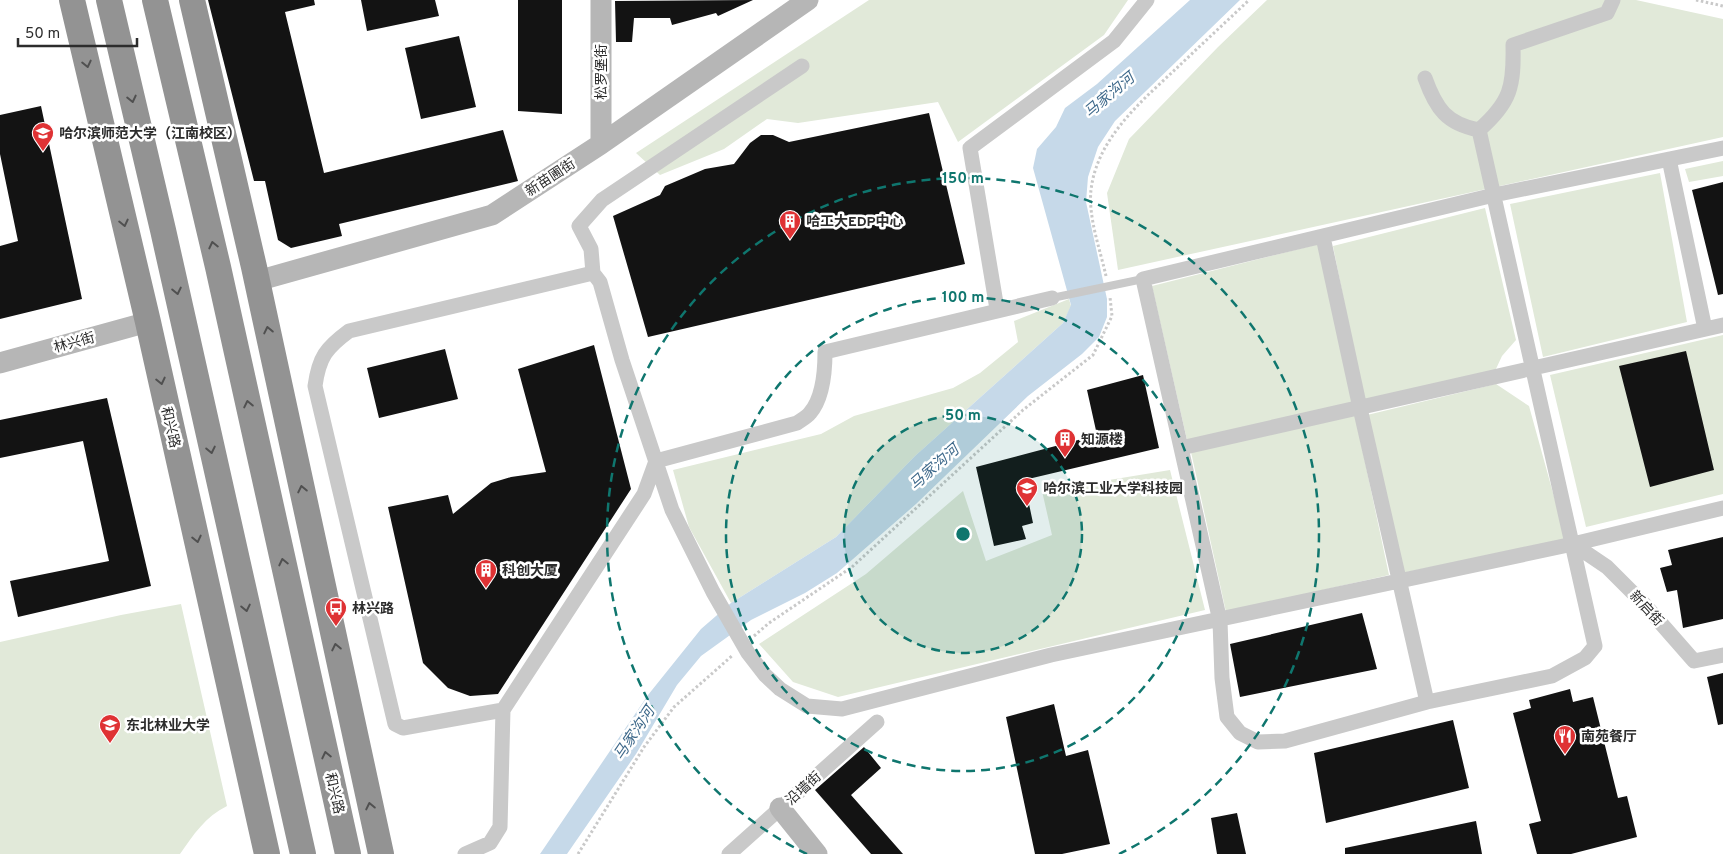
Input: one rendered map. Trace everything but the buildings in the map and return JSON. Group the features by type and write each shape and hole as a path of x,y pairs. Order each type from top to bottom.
{"highway":[{"name":"和兴路","path":"72,0 146,316 267,854"},
{"path":"109,0 163,230 253,640 303,854"},
{"name":"和兴路","path":"155,0 218,267 348,854"},
{"path":"192,0 256,274 380,854"},
{"path":"146,316 163,230"},
{"path":"250,779 253,640"}],"main road":[{"name":"松罗堡街","path":"601,0 601,137"},
{"name":"新苗圃街","path":"256,274 492,215 795,0"},
{"name":"新苗圃街","path":"601,137 808,0"},
{"name":"林兴街","path":"0,348 146,316"},
{"name":"林兴街","path":"0,363 146,316"},
{"path":"780,808 817,854"}],"street":[{"path":"997,309 970,148 1114,41 1147,0"},
{"path":"1479,130 1497,115 1505,102 1511,85 1513,44 1607,13 1613,0"},
{"path":"802,66 602,200 580,226 591,249 593,273 600,282 622,360 672,510 713,592 745,648 764,675 780,690 807,706 842,709 1051,655 1572,544 1723,508"},
{"path":"1425,78 1444,116 1465,127 1479,130"},
{"path":"1479,130 1494,195 1534,369 1595,646 1585,658 1552,676 1426,702 1285,740 1258,742 1240,733 1227,716 1222,678 1220,620 1143,279 1494,195 1723,148"},
{"path":"1669,159 1705,329"},
{"path":"1323,237 1426,702"},
{"path":"503,710 403,728 395,724 315,386 318,365 330,345 349,331 593,273"},
{"path":"656,461 797,423 810,414 818,398 825,371 825,352 997,309 1052,298"},
{"path":"1181,448 1723,325"},
{"path":"465,854 490,843 500,827 503,710 644,494 656,461"},
{"name":"新启街","path":"1572,544 1606,567 1644,604 1694,661 1723,655"},
{"name":"沿墙街","path":"729,854 877,722"}],"lane":[{"path":"1052,298 1143,279"}],"path":[{"path":"1107,284 1091,200 1095,172 1102,154 1114,132 1132,111 1249,0"},
{"path":"1696,0 1723,6"},
{"path":"578,854 644,747 674,707 745,648 769,622 852,567 1024,410 1093,355 1112,316 1109,293"}],"green space":[{"path":"869,0 1128,0 1104,35 958,142 938,102 798,123 767,119 724,149 660,175 636,153"},
{"path":"1267,0 1636,0 1723,19 1723,137 1118,270 1107,193 1129,139 1218,47"},
{"path":"1723,161 1723,176 1689,182 1685,169"},
{"path":"1660,173 1687,322 1543,357 1510,204"},
{"path":"1485,208 1516,340 1502,356 1495,371 1364,401 1333,246"},
{"path":"1319,244 1353,403 1187,440 1152,286"},
{"path":"1069,299 1071,306 1063,323 915,456 836,537 731,603 689,527 673,470 821,434 854,416 953,388 980,373 1018,342 1014,321"},
{"path":"1723,335 1723,494 1586,527 1550,375"},
{"path":"1496,384 1529,406 1566,540 1402,573 1367,415"},
{"path":"1355,415 1389,575 1226,612 1191,452"},
{"path":"1170,470 1205,610 838,697 793,682 759,644 866,574 963,491 986,561 1052,535 1042,491"},
{"name":"东北林业大学","path":"181,604 227,806 206,821 180,854 0,854 0,642 121,615"}],"water":[{"name":"马家沟河","path":"1190,0 1240,0 1115,121 1098,147 1088,177 1086,202 1107,299 1107,317 1099,337 1082,354 1028,396 916,504 837,573 805,593 751,620 701,656 677,685 636,754 567,854 540,854 648,695 701,629 731,603 836,537 915,456 1063,323 1071,305 1033,168 1037,149 1056,127 1065,108 1097,84"}],"place":[{"name":"哈尔滨师范大学（江南校区）","path":"43,152"},
{"name":"哈工大EDP中心","path":"790,240"},
{"name":"知源楼","path":"1065,458"},
{"name":"哈尔滨工业大学科技园","path":"1027,507"},
{"name":"科创大厦","path":"486,589"},
{"name":"林兴路","path":"336,627"},
{"name":"东北林业大学","path":"110,744"},
{"name":"南苑餐厅","path":"1565,755"}]}
